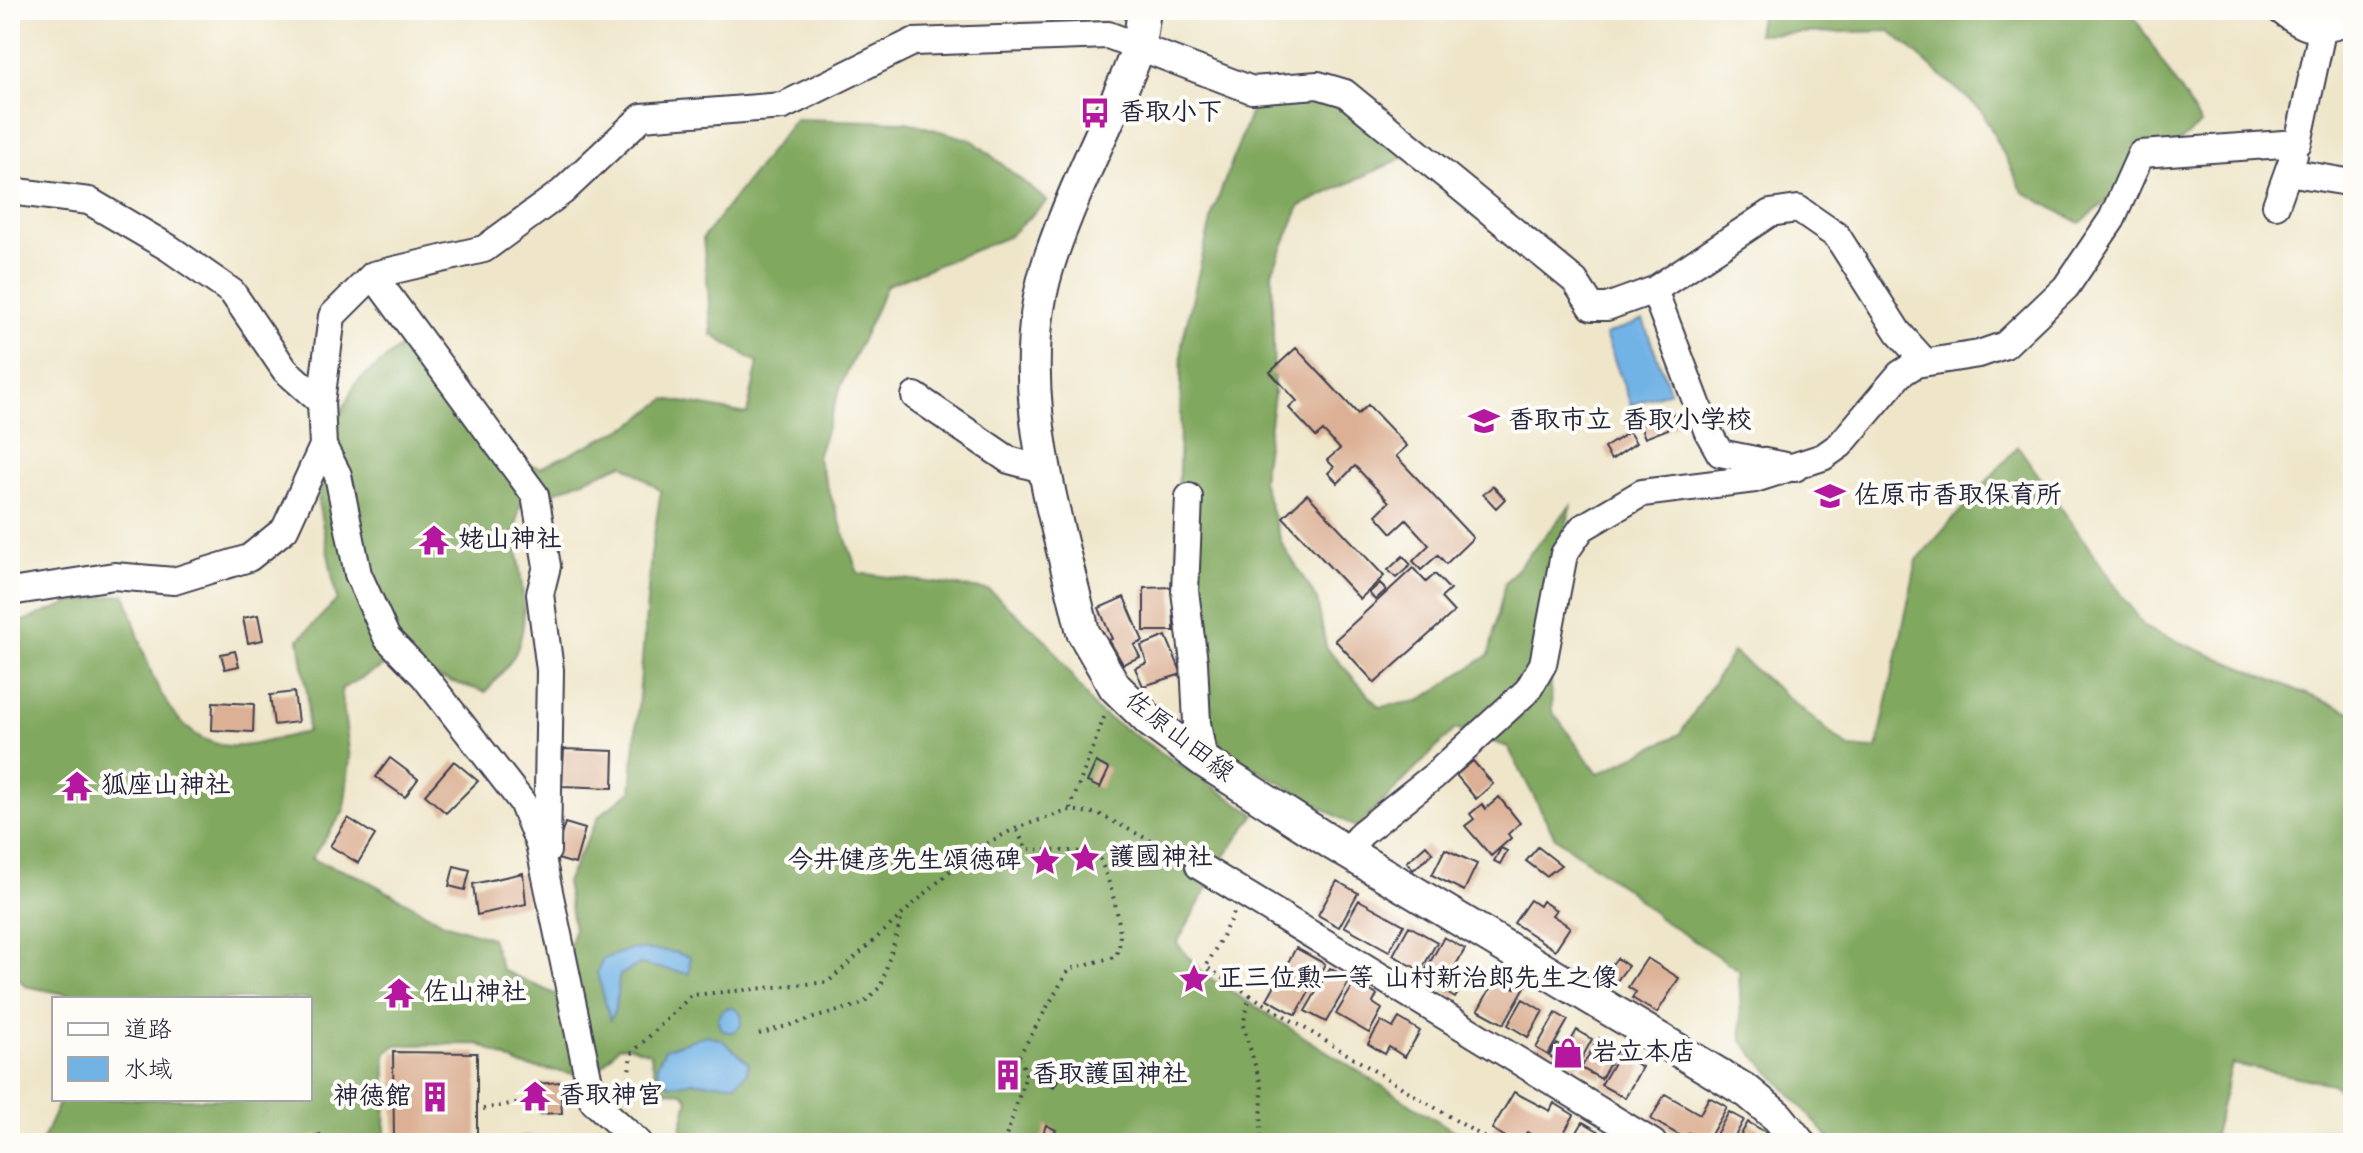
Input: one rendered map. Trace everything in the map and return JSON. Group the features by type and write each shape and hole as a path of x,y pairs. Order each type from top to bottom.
{"main road":[{"name":"佐原山田線","path":"1144,10 1139,46 1050,257 1035,324 1036,417 1083,632 1115,687 1150,721 1204,761 1346,852 1748,1092 1778,1117 1799,1143"}],"street":[{"path":"2280,10 2300,25 2322,31 2353,21"},
{"path":"2276,205 2298,143 2322,31"},
{"path":"639,1143 593,1101 539,844 522,802 424,676 387,638 358,574 338,475 323,446 321,402 332,316 373,275 484,249 562,192 642,117 783,106 913,42 1108,35 1252,90 1318,85 1345,93 1575,281 1592,307 1607,307 1654,290 1770,213 1798,209 1837,236 1898,332 1925,362"},
{"path":"1346,852 1362,833 1434,776 1528,690 1543,664 1564,554 1582,528 1642,493 1755,479 1823,457 1840,445 1900,374 1925,362 1979,354 2005,345 2066,287 2112,219 2141,154 2298,143"},
{"path":"2288,172 2353,183"},
{"path":"10,191 89,201 169,248 232,292 285,370 321,402"},
{"path":"373,275 535,495 547,566 540,594 550,670 547,879"},
{"path":"1654,290 1707,430 1720,453 1795,468"},
{"path":"915,396 1009,460 1046,470"},
{"path":"10,592 114,576 174,581 249,558 285,529 323,446"},
{"path":"1189,497 1185,591 1194,662 1197,723 1204,761"},
{"path":"1195,864 1653,1143"}],"path":[{"path":"1070,810 1115,687"},
{"path":"627,1090 631,1054 692,995 828,982 972,851 1016,828 1070,810 1099,814 1126,825 1195,864"},
{"path":"1015,1063 1069,969 1115,957 1120,946 1113,896 1100,859 1084,852 1026,849 1016,828"},
{"path":"1244,892 1206,967 1493,1143"},
{"path":"759,1034 862,1004 881,986 902,917"},
{"path":"1250,995 1243,1025 1262,1088 1261,1143"},
{"path":"1004,1143 1026,1075 1021,1059"},
{"path":"483,1109 537,1099"}],"green space":[{"path":"1761,10 2130,10 2201,124 2080,223 2023,192 1982,111 1890,31 1757,34"},
{"path":"1323,95 1413,153 1300,206 1272,272 1274,395 1262,480 1282,544 1317,599 1326,647 1379,707 1419,701 1489,655 1505,583 1572,504 1547,594 1552,711 1598,774 1680,734 1733,652 1849,748 1877,749 1917,560 2018,446 2145,628 2353,713 2353,1101 2332,1084 2232,1064 2212,1143 1834,1143 1742,1041 1739,970 1659,918 1629,891 1555,837 1508,747 1455,729 1357,828 1222,749 1201,702 1207,633 1177,550 1182,343 1213,212 1253,106"},
{"path":"795,119 907,122 972,140 1047,201 1008,237 887,285 842,383 817,457 858,573 989,590 1047,641 1096,710 1255,814 1225,856 1177,943 1202,973 1473,1143 678,1143 688,1099 683,1093 662,1090 650,1053 629,1046 618,1047 593,1077 520,1065 479,1044 396,1045 386,1053 385,1143 41,1143 60,1101 312,1101 312,997 81,997 25,986 10,967 10,626 73,602 125,594 158,688 186,727 206,740 229,746 258,744 307,732 308,699 299,639 337,600 318,502 334,426 356,383 413,337 445,401 487,449 540,468 631,425 666,399 747,414 758,363 712,335 703,238","holes":["623,464 661,491 651,554 631,791 599,816 566,882 574,929 557,995 502,970 491,938 444,923 361,877 311,859 344,811 350,758 341,689 389,663 486,692 512,659 518,647 524,610 517,540 520,506"]},
{"path":"523,1137 578,1142 579,1143 508,1143"}],"water":[{"path":"1643,320 1670,391 1631,405 1605,335"},
{"path":"630,949 669,951 690,957 689,974 640,964 620,975 610,1020 597,972 603,959"},
{"path":"730,1008 741,1015 742,1020 735,1031 730,1032 719,1025 718,1020 725,1009"},
{"path":"706,1035 722,1040 749,1063 747,1072 736,1084 691,1082 671,1085 660,1079 657,1065 665,1049"}],"building":[{"path":"1296,348 1358,414 1368,405 1407,446 1396,456 1473,538 1446,564 1438,555 1421,570 1413,561 1429,545 1406,520 1392,533 1376,515 1389,502 1355,466 1338,483 1328,473 1334,467 1327,460 1340,449 1323,431 1316,437 1289,408 1297,401 1270,372"},
{"path":"1676,413 1681,424 1645,438 1640,426"},
{"path":"1638,415 1641,422 1626,428 1623,421"},
{"path":"1629,432 1636,443 1611,460 1604,448"},
{"path":"1493,486 1505,499 1496,508 1483,494"},
{"path":"1307,494 1384,576 1360,599 1283,517"},
{"path":"1403,556 1411,565 1396,578 1388,570"},
{"path":"1413,568 1426,582 1435,574 1450,590 1441,598 1454,612 1375,683 1335,640"},
{"path":"1380,583 1386,590 1375,600 1369,593"},
{"path":"1173,587 1174,631 1144,631 1144,588"},
{"path":"1124,597 1143,641 1134,645 1140,657 1123,664 1109,640 1112,639 1099,608"},
{"path":"258,615 263,640 248,643 243,618"},
{"path":"1166,636 1182,674 1143,686 1135,668 1147,663 1141,646"},
{"path":"235,651 239,666 225,669 221,654"},
{"path":"294,692 298,722 274,725 270,695"},
{"path":"213,702 254,704 253,732 212,730"},
{"path":"564,749 614,751 613,788 562,786"},
{"path":"390,758 418,779 405,797 376,777"},
{"path":"454,761 478,781 446,813 425,795"},
{"path":"1473,761 1493,784 1476,799 1456,775"},
{"path":"1096,762 1109,769 1100,788 1087,782"},
{"path":"1499,797 1520,823 1508,834 1511,838 1491,856 1465,826 1474,819 1470,814 1482,804 1486,809"},
{"path":"348,818 375,835 358,863 330,846"},
{"path":"565,823 585,829 575,864 554,858"},
{"path":"1426,845 1433,853 1413,870 1407,862"},
{"path":"1538,847 1561,865 1546,876 1526,861"},
{"path":"1501,848 1507,851 1500,864 1494,861"},
{"path":"1445,849 1477,864 1464,891 1432,875"},
{"path":"454,866 470,870 465,890 449,886"},
{"path":"523,873 526,904 477,915 473,884"},
{"path":"1337,881 1358,893 1339,927 1318,915"},
{"path":"1359,900 1404,925 1389,951 1344,926"},
{"path":"1530,900 1539,906 1542,901 1556,910 1552,915 1570,927 1555,950 1514,923"},
{"path":"1409,926 1437,942 1421,971 1393,955"},
{"path":"1444,937 1465,949 1444,985 1424,973"},
{"path":"1296,948 1325,964 1296,1015 1267,999"},
{"path":"1617,958 1628,966 1613,986 1602,977"},
{"path":"1647,958 1679,978 1657,1013 1632,998 1636,992 1628,987"},
{"path":"1330,968 1350,980 1326,1022 1305,1011"},
{"path":"1497,977 1515,988 1519,980 1526,985 1504,1024 1478,1010"},
{"path":"1355,982 1377,995 1373,1003 1382,1009 1369,1033 1336,1014"},
{"path":"1448,987 1458,993 1455,998 1445,992"},
{"path":"1523,999 1543,1011 1528,1037 1508,1025"},
{"path":"1556,1013 1568,1020 1548,1055 1536,1048"},
{"path":"1399,1018 1420,1031 1405,1057 1389,1047 1385,1054 1368,1044 1381,1021 1393,1028"},
{"name":"岩立本店","path":"1577,1030 1592,1039 1575,1071 1549,1056 1557,1044 1566,1049"},
{"path":"1599,1038 1618,1049 1601,1079 1581,1068"},
{"name":"神徳館","path":"393,1052 477,1053 477,1141 394,1141"},
{"path":"1619,1054 1642,1067 1625,1098 1601,1085"},
{"name":"香取護国神社","path":"1004,1066 1017,1073 1011,1083 999,1076"},
{"path":"1046,1067 1061,1075 1054,1087 1039,1079"},
{"path":"560,1082 562,1113 538,1114 536,1084"},
{"path":"1514,1092 1550,1111 1554,1103 1574,1115 1558,1143 1538,1143 1540,1140 1527,1132 1520,1143 1516,1143 1492,1129"},
{"path":"1665,1094 1700,1114 1709,1097 1727,1107 1706,1143 1689,1133 1686,1139 1651,1119"},
{"path":"1729,1112 1744,1120 1731,1143 1711,1143"},
{"path":"1583,1122 1608,1137 1605,1143 1596,1140 1585,1143 1574,1137"},
{"path":"1748,1122 1779,1140 1778,1143 1736,1143"},
{"path":"1046,1125 1056,1130 1050,1143 1040,1143"},
{"path":"320,1134 323,1143 301,1141"}],"place":[{"name":"香取小下","path":"1095,113"},
{"name":"香取市立 香取小学校","path":"1484,421"},
{"name":"佐原市香取保育所","path":"1830,496"},
{"name":"姥山神社","path":"434,540"},
{"name":"狐座山神社","path":"77,786"},
{"name":"護國神社","path":"1085,858"},
{"name":"今井健彦先生頌徳碑","path":"1045,861"},
{"name":"正三位勲一等 山村新治郎先生之像","path":"1194,979"},
{"name":"佐山神社","path":"399,993"},
{"name":"岩立本店","path":"1568,1053"},
{"name":"香取護国神社","path":"1008,1075"},
{"name":"香取神宮","path":"535,1096"},
{"name":"神徳館","path":"435,1097"}]}
